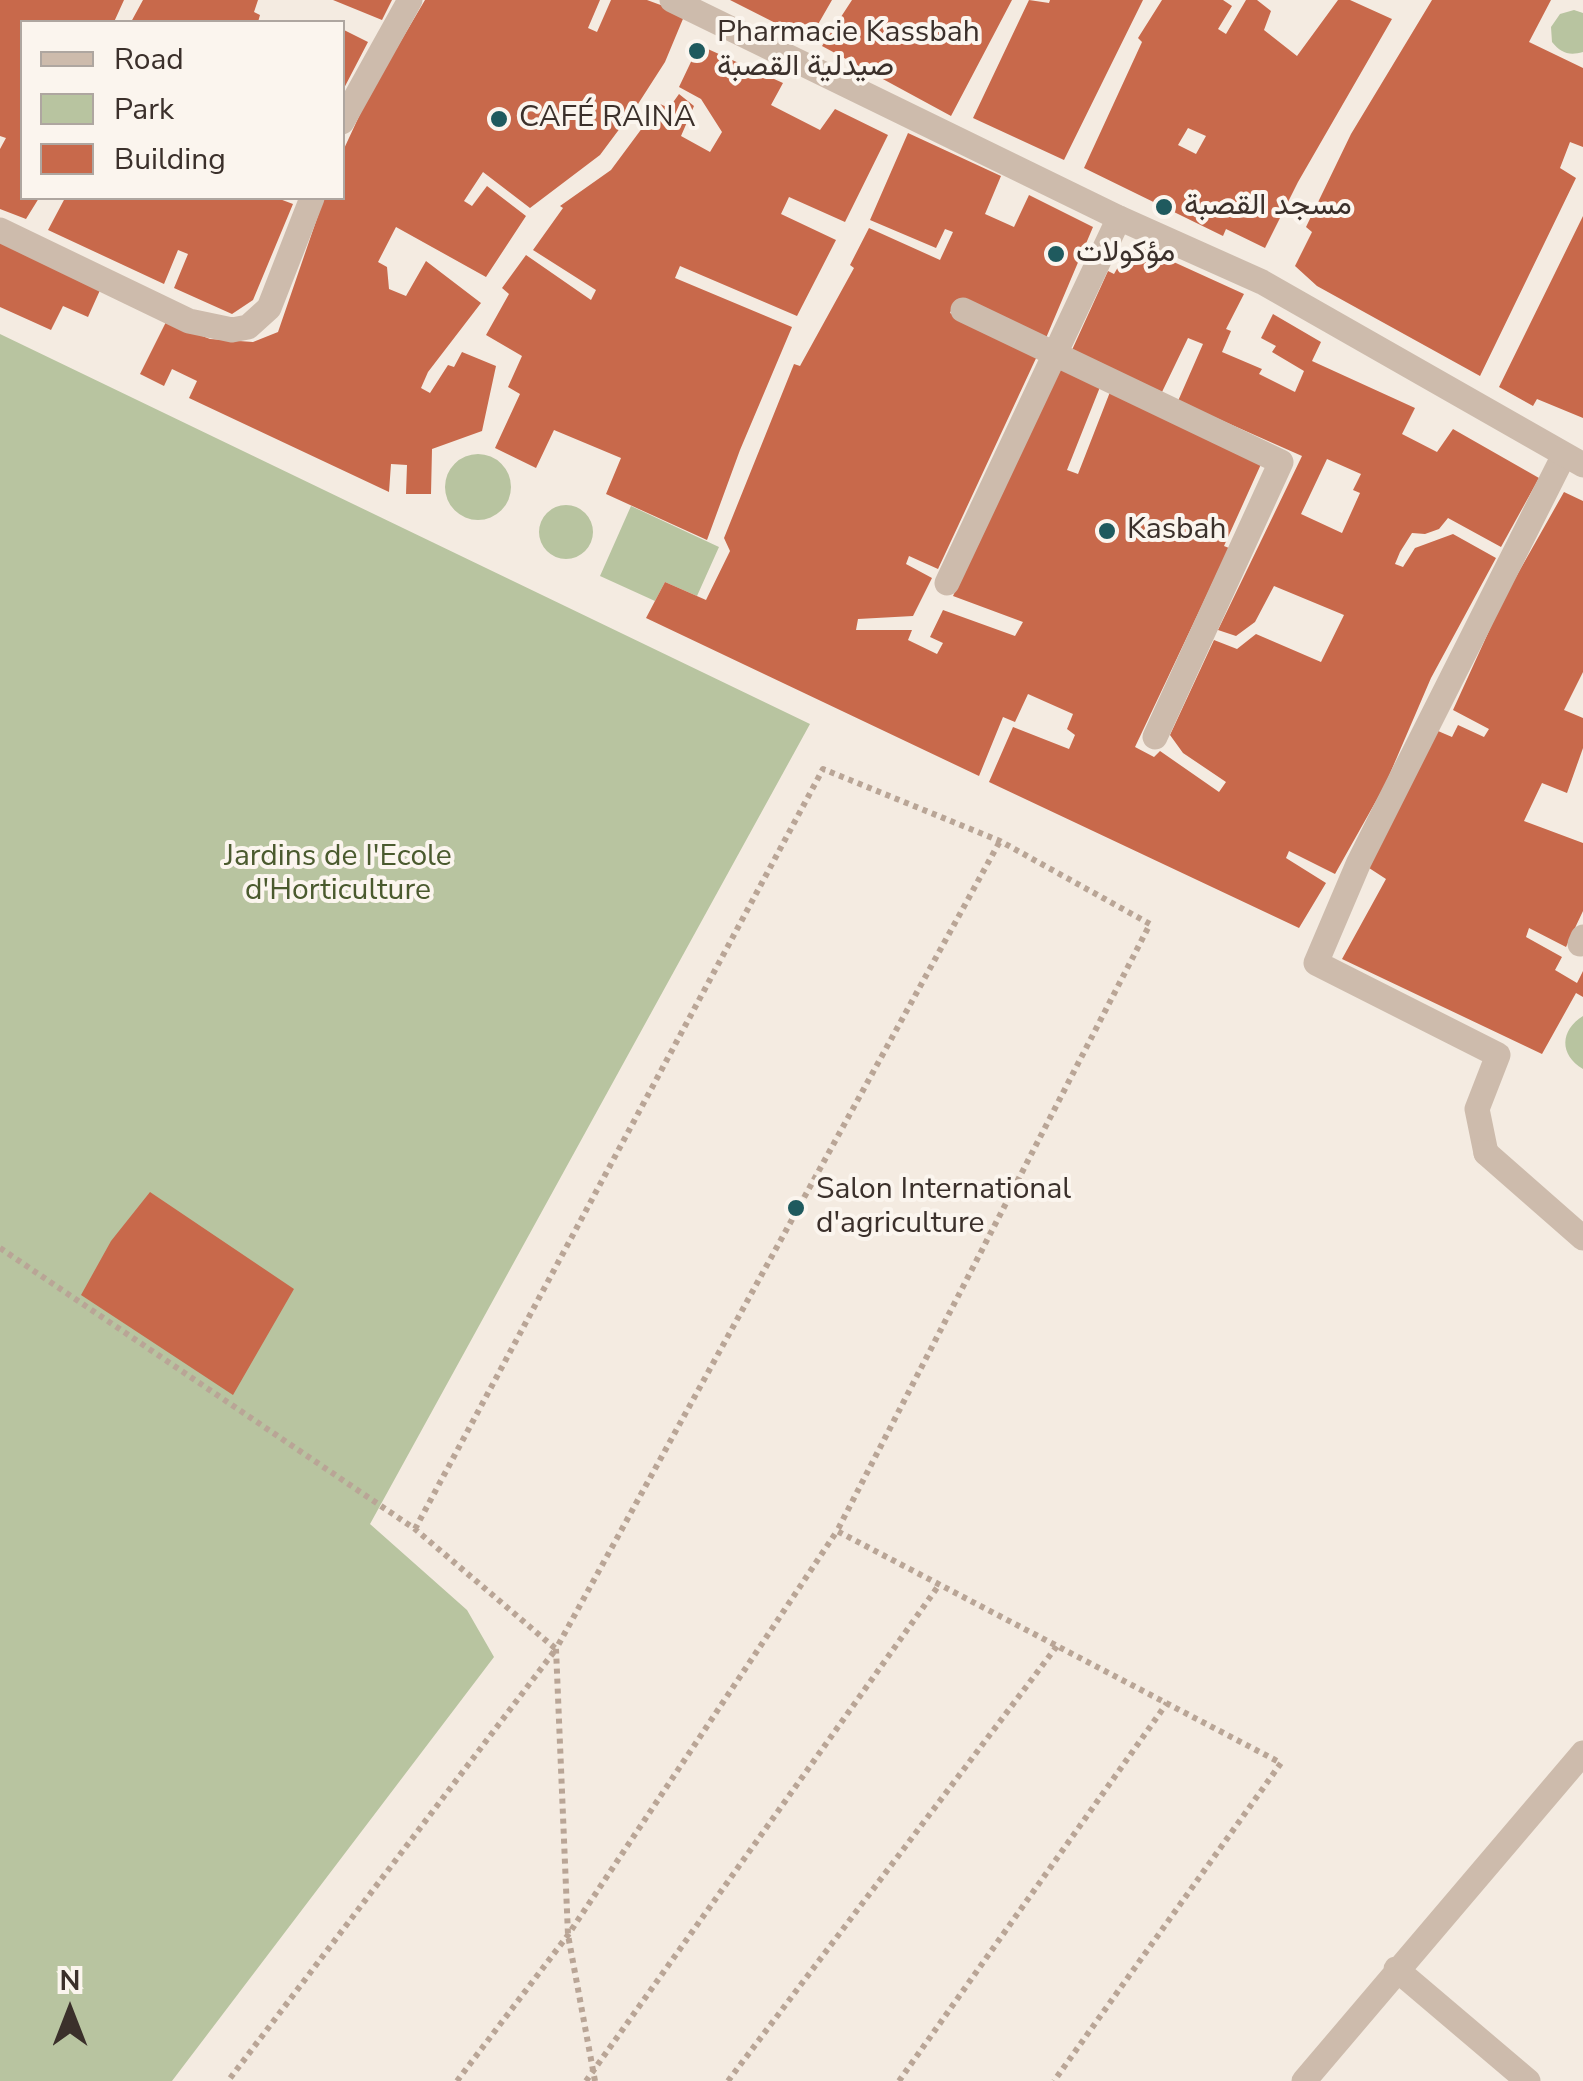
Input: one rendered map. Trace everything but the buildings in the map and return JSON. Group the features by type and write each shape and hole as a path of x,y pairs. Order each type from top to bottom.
{"street":[{"path":"345,117 410,0"},
{"path":"672,0 1119,218 1262,282 1573,460 1359,862 1316,964 1498,1055 1477,1109 1486,1154 1583,1238"},
{"path":"0,230 189,321 232,330 248,327 269,308 311,200"},
{"path":"947,583 1119,218"},
{"path":"963,310 1281,462 1155,737"},
{"path":"1304,2081 1583,1753"},
{"path":"1396,1969 1528,2081"}],"path":[{"path":"415,1529 823,770 1000,841 1150,924 838,1531 568,1934 457,2081"},
{"path":"228,2081 556,1649 1000,841"},
{"path":"0,1248 415,1529 556,1649 568,1934 595,2081"},
{"path":"838,1531 1280,1763 1054,2081"},
{"path":"586,2081 939,1585"},
{"path":"728,2081 1056,1646"},
{"path":"899,2081 1166,1703"}],"green space":[{"path":"1574,10 1583,13 1583,52 1569,53 1552,42 1551,27 1560,14"},
{"name":"Jardins de I'Ecole d'Horticulture","path":"0,334 810,724 370,1524 467,1610 494,1657 172,2081 0,2081"},
{"path":"478,454 491,456 501,464 509,474 509,500 501,510 491,518 478,520 465,518 455,510 447,500 445,487 447,474 455,464 465,456"},
{"path":"566,505 585,513 593,532 585,551 566,559 547,551 539,532 547,513"},
{"path":"631,506 719,547 697,596 665,582 655,601 600,576"},
{"path":"1583,1016 1583,1069 1570,1057 1565,1042 1570,1028"}],"place":[{"name":"Pharmacie Kassbah صيدلية القصبة","path":"697,51"},
{"name":"CAFÉ RAINA","path":"499,119"},
{"name":"مسجد القصبة","path":"1164,207"},
{"name":"مؤكولات","path":"1056,254"},
{"name":"Kasbah","path":"1107,531"},
{"name":"Salon International d'agriculture","path":"796,1208"}]}
